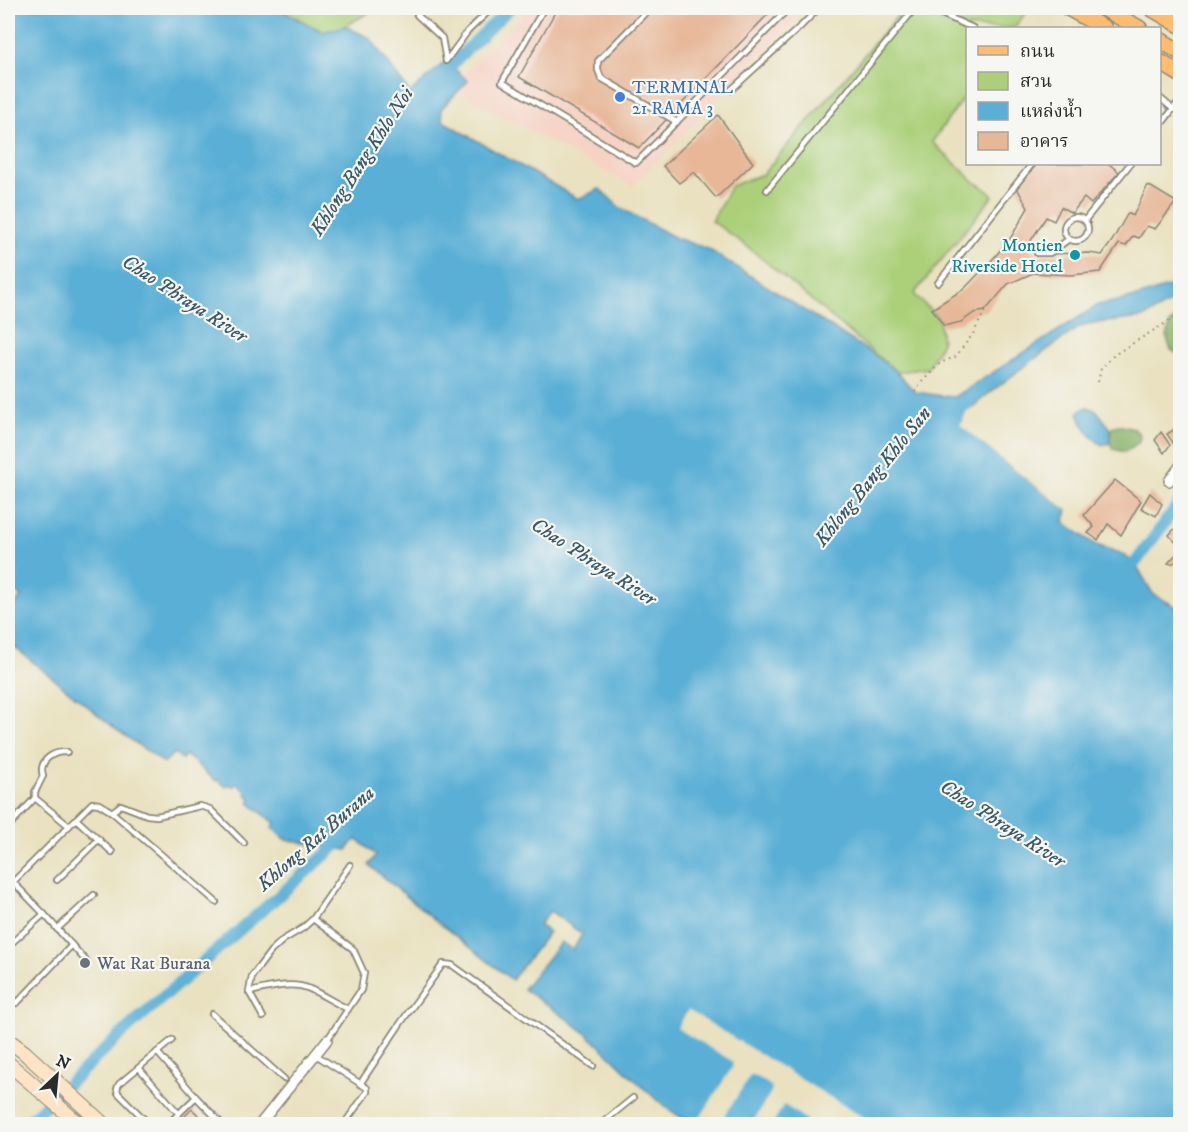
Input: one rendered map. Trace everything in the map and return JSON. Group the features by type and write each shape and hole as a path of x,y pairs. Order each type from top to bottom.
{"main road":[{"path":"1068,8 1102,27"},
{"path":"1103,8 1137,27"},
{"path":"1151,8 1180,25"},
{"path":"1161,41 1180,52"},
{"path":"1161,63 1180,74"},
{"path":"8,1040 103,1125"},
{"path":"10,1064 79,1125"}],"street":[{"path":"1169,481 1180,466"},
{"path":"260,1125 288,1082 316,1055 327,1040"}],"lane":[{"path":"417,15 442,39 446,62 468,31 492,8"},
{"path":"544,8 502,82 636,163 789,8"},
{"path":"650,8 598,61 598,70 601,78 676,122"},
{"path":"731,90 819,8"},
{"path":"766,190 915,8"},
{"path":"928,8 972,27"},
{"path":"1161,99 1173,109"},
{"path":"1161,125 1180,100"},
{"path":"938,283 1031,165"},
{"path":"1085,220 1129,165"},
{"path":"1073,217 1085,220 1088,227 1087,235 1083,239 1073,241 1065,235 1065,223 1073,217"},
{"path":"1037,253 1050,253 1069,239"},
{"path":"8,826 35,798 35,792 43,776 42,765 50,755 59,751 68,752"},
{"path":"35,798 69,826"},
{"path":"8,887 92,803 99,804 112,812 216,903"},
{"path":"112,812 121,805 147,815 157,816 200,806 210,809 244,843"},
{"path":"76,819 112,852"},
{"path":"57,880 99,839"},
{"path":"263,1017 249,992 252,976 271,951 313,919 350,865"},
{"path":"13,882 86,961"},
{"path":"57,929 94,895"},
{"path":"8,946 44,914"},
{"path":"313,919 353,949 364,973 361,990 327,1040"},
{"path":"8,995 16,1004 72,945"},
{"path":"360,1084 443,964 452,965 593,1066"},
{"path":"249,992 281,986 299,986 348,1010"},
{"path":"212,1014 288,1082"},
{"path":"149,1125 118,1093 117,1089 119,1084 172,1040"},
{"path":"157,1052 222,1125"},
{"path":"316,1055 367,1088 367,1092 344,1125"},
{"path":"139,1068 178,1114"},
{"path":"168,1125 196,1097"},
{"path":"601,1125 633,1098"}],"path":[{"path":"915,392 940,363 955,357 973,334 985,311"},
{"path":"1098,382 1101,369 1114,355 1180,314"}],"shaded area":[{"path":"529,8 806,8 633,186 450,88"}],"green space":[{"path":"279,8 377,8 345,26 323,32"},
{"path":"904,8 1038,9 1028,10 1015,27 966,27 966,94 932,142 993,196 914,294 939,319 942,342 928,368 897,372 748,247 712,221 731,186 763,174"},
{"path":"1180,316 1180,355 1171,350 1167,338 1170,323"},
{"path":"1118,425 1134,429 1140,435 1139,442 1125,452 1113,449 1110,443 1111,429"}],"water":[{"path":"8,8 279,8 323,32 345,26 370,38 410,93 446,61 468,81 441,109 443,121 578,199 600,189 620,208 676,238 708,249 872,353 897,372 915,392 955,397 1098,305 1137,297 1174,285 1180,280 1180,297 1143,318 1087,324 1078,328 982,399 960,424 1008,465 1067,510 1064,522 1096,545 1120,553 1135,563 1153,594 1180,609 1180,1124 692,1124 649,1093 576,1025 523,989 561,942 573,950 582,934 550,911 539,925 549,932 512,980 369,865 376,855 356,839 347,850 287,840 272,828 275,823 249,803 251,799 246,794 247,792 236,783 233,787 229,784 226,787 186,755 182,759 174,753 164,763 117,730 8,642 8,606 9,604 14,606 21,597 8,585"},
{"path":"1087,407 1096,410 1111,429 1110,443 1102,445 1090,435 1084,426 1078,412"}],"pier":[{"path":"973,407 975,409 964,424 1069,508 1067,510 960,425 966,413"},
{"path":"688,1010 874,1124 833,1124 830,1122 828,1124 805,1124 807,1120 784,1105 772,1124 752,1124 772,1090 771,1086 754,1075 750,1076 719,1124 696,1124 733,1066 732,1061 677,1028"}],"building":[{"name":"TERMINAL 21 RAMA 3","path":"560,8 774,8 639,148 519,77 554,14"},
{"path":"718,115 753,163 716,198 694,172 679,183 663,166"},
{"name":"Montien Riverside Hotel","path":"1036,165 1110,165 1119,172 1091,204 1084,198 1072,213 1061,207 1054,221 1046,217 1028,245 1037,256 1089,253 1102,255 1128,213 1133,216 1148,185 1176,202 1155,229 1147,226 1139,238 1133,236 1126,246 1119,244 1100,272 1071,275 1033,273 1008,284 985,311 974,313 961,322 944,326 932,309 964,289 991,261 1010,239 1028,208 1017,188"},
{"path":"1180,426 1180,453 1167,434"},
{"path":"1161,432 1170,445 1164,453 1155,440"},
{"path":"1115,480 1141,501 1121,535 1108,524 1098,540 1088,533 1094,527 1084,515"},
{"path":"1150,493 1162,504 1156,516 1141,508"},
{"path":"1180,523 1180,547 1169,535"},
{"path":"1178,552 1180,558 1172,564 1168,563"},
{"path":"192,1109 207,1124 177,1124"}],"waterway":[{"name":"Khlong Bang Khlo Noi","path":"441,77 510,8"},
{"path":"1135,563 1180,502"},
{"name":"Khlong Rat Burana","path":"26,1124 130,1026 346,837"}],"place":[{"name":"TERMINAL 21 RAMA 3","path":"620,97"},
{"name":"Montien Riverside Hotel","path":"1075,255"},
{"name":"Wat Rat Burana","path":"85,963"}],"water label":[{"name":"Chao Phraya River","path":"185,298"},
{"name":"Khlong Bang Khlo San","path":"872,476"},
{"name":"Chao Phraya River","path":"594,561"},
{"name":"Chao Phraya River","path":"1003,823"}]}
